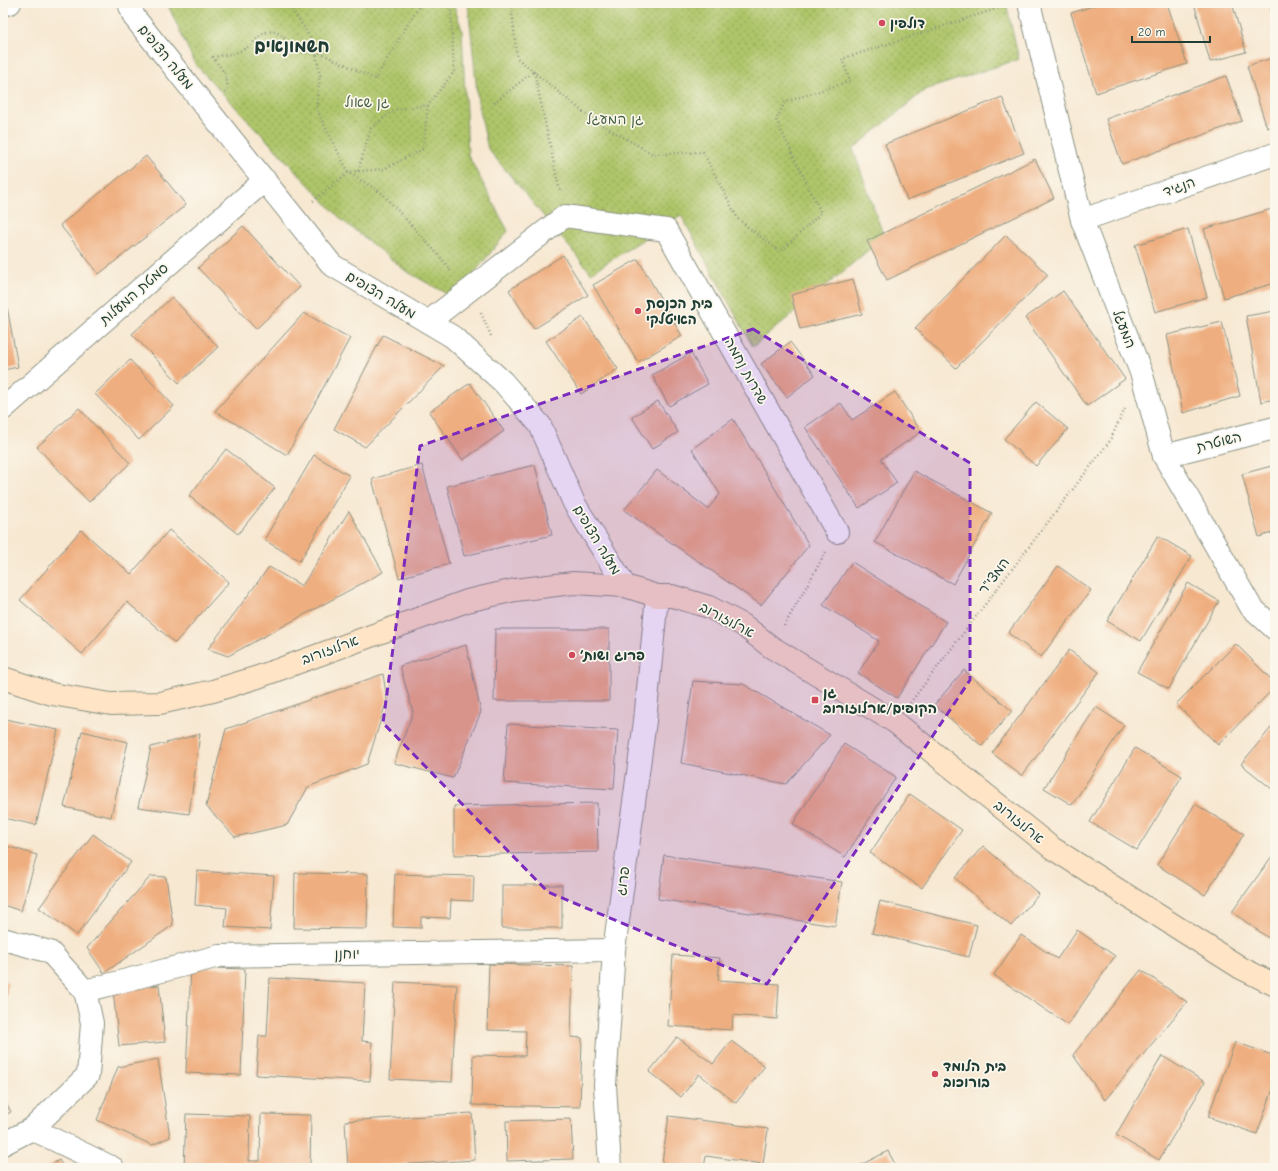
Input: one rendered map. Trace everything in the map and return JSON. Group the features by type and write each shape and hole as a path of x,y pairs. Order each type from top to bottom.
{"street":[{"path":"3,5 10,3"},
{"name":"מעלה הצופים","path":"128,3 134,17 332,265 453,337 503,382 540,425 574,503 625,586"},
{"name":"המעגל","path":"1029,3 1082,220 1142,375 1164,456 1251,607 1275,629"},
{"name":"הנגיד","path":"1082,220 1275,154"},
{"name":"סמטת המעלות","path":"3,409 265,180"},
{"path":"428,322 565,216"},
{"name":"שדרות נחמה","path":"565,216 666,230 837,532"},
{"name":"השוטרת","path":"1164,456 1275,428"},
{"name":"ארלוזורוב","path":"3,678 52,694 111,704 160,703 214,691 466,601 515,590 573,583 625,586 657,596 672,596 709,607 743,625 771,647 895,722 1052,848 1241,968 1275,985"},
{"name":"פרוג","path":"610,1168 605,1085 614,950 645,721 657,596"},
{"path":"3,939 50,952 85,991 92,1023 88,1075 32,1129 3,1144"},
{"name":"יוחנן","path":"85,991 219,956 614,950"},
{"path":"32,1129 113,1168"}],"path":[{"path":"288,3 314,43 320,75 316,108 349,172 382,193 442,259 479,310 495,344"},
{"path":"212,114 228,85 228,80 225,74 213,58 228,55 245,48 267,32 274,32 280,35 298,52 306,53 315,51 375,79 421,3"},
{"path":"294,216 349,172 384,169 423,149 428,105 454,72 451,12 447,3"},
{"path":"511,3 517,58 593,120 653,154 703,152 738,219 780,252 821,213 776,120 785,102 850,81 842,59 1006,5"},
{"path":"494,103 534,71"},
{"path":"534,71 565,216"},
{"path":"358,171 371,128 394,110 428,105"},
{"name":"המצי\"ר","path":"895,722 1109,442"},
{"path":"771,647 837,532"}],"highlighted area":[{"path":"753,329 970,463 970,680 767,984 548,892 383,723 420,446"}],"green space":[{"name":"גן שאול","path":"167,3 453,3 462,30 468,155 508,231 454,298 406,271 342,220 195,64"},
{"name":"גן המעגל","path":"468,3 1006,3 1019,59 925,90 853,149 884,237 753,347 681,215 591,273 488,149 478,102"}],"building":[{"path":"1102,3 1167,3 1187,64 1096,93 1071,13"},
{"path":"1194,3 1232,3 1246,52 1210,62"},
{"path":"1269,3 1275,3 1275,20"},
{"path":"1275,57 1275,125 1267,128 1247,66"},
{"path":"1226,76 1242,121 1122,164 1106,119"},
{"path":"1002,97 1024,153 907,200 885,144"},
{"path":"146,156 186,205 99,274 60,225"},
{"path":"1035,159 1054,198 887,280 867,241"},
{"path":"1272,209 1275,219 1275,283 1224,298 1204,229"},
{"path":"243,226 300,287 256,329 198,268"},
{"path":"1188,229 1207,297 1155,312 1135,245"},
{"path":"1006,235 1048,275 956,368 915,328"},
{"path":"563,255 588,295 534,329 509,290"},
{"name":"בית הכנסת האיטלקי","path":"638,259 682,336 638,362 593,285"},
{"path":"853,279 862,314 800,329 791,295"},
{"path":"1063,291 1125,379 1087,406 1025,318"},
{"path":"172,297 218,347 179,383 132,334"},
{"path":"6,301 18,367 3,370 3,302"},
{"path":"1275,311 1275,399 1261,402 1246,316"},
{"path":"304,313 350,338 287,455 215,411"},
{"path":"583,317 618,369 581,394 546,341"},
{"path":"1222,322 1240,396 1183,413 1167,335"},
{"path":"383,335 444,366 365,447 334,429"},
{"path":"790,342 815,375 787,397 761,364"},
{"path":"691,353 708,384 669,406 652,375"},
{"path":"130,360 174,406 139,440 95,394"},
{"path":"470,383 504,431 463,460 429,412"},
{"path":"895,392 921,432 881,459 897,483 859,508 805,427 841,403 852,420"},
{"path":"658,401 678,432 652,449 632,417"},
{"path":"1036,402 1068,429 1036,466 1004,439"},
{"path":"79,408 130,463 89,502 37,447"},
{"path":"733,419 809,545 761,605 624,510 657,470 708,509 720,494 692,449"},
{"path":"226,449 275,488 238,534 189,496"},
{"path":"314,455 350,476 300,561 264,540"},
{"path":"422,465 449,564 399,578 372,479"},
{"path":"535,465 552,535 464,556 447,486"},
{"path":"1275,465 1275,532 1259,537 1242,474"},
{"path":"914,471 992,513 953,584 875,542"},
{"path":"349,511 383,572 228,656 208,649 269,567 302,586"},
{"path":"81,530 131,574 169,530 229,582 175,643 127,602 82,654 20,600"},
{"path":"1158,536 1192,556 1141,641 1107,621"},
{"path":"852,562 946,622 897,698 858,673 879,641 823,605"},
{"path":"1058,566 1091,590 1041,657 1008,633"},
{"path":"1188,583 1219,601 1169,689 1137,672"},
{"path":"495,629 609,629 609,701 494,701"},
{"path":"1236,644 1275,683 1275,687 1218,745 1176,704"},
{"path":"466,645 481,712 453,778 394,763 413,712 400,666"},
{"path":"1069,650 1099,672 1022,776 992,753"},
{"path":"964,670 1012,711 982,746 934,705"},
{"path":"383,674 387,700 367,764 308,787 287,825 235,837 206,806 226,729"},
{"path":"693,681 743,684 830,735 786,784 681,763"},
{"path":"1096,707 1124,725 1072,805 1044,788"},
{"path":"5,719 58,730 36,825 3,818 3,728"},
{"path":"1275,723 1275,786 1272,789 1241,764"},
{"path":"508,724 618,730 614,789 504,783"},
{"path":"82,731 128,742 111,817 64,807"},
{"path":"200,734 189,814 138,807 151,747"},
{"path":"844,744 896,777 845,857 793,824"},
{"path":"1135,748 1182,776 1137,850 1090,822"},
{"path":"910,794 962,830 922,888 870,853"},
{"path":"597,803 598,852 454,855 454,806"},
{"path":"1195,804 1244,834 1205,895 1157,865"},
{"path":"93,834 131,862 77,935 39,908"},
{"path":"3,845 37,855 21,911 3,905"},
{"path":"983,846 1039,894 1011,926 955,878"},
{"path":"1275,852 1275,940 1274,942 1232,912"},
{"path":"664,855 842,882 835,926 658,899"},
{"path":"197,871 274,876 270,930 225,927 227,908 195,905"},
{"path":"295,873 368,874 367,929 294,928"},
{"path":"395,874 474,876 473,901 451,900 450,918 421,917 421,928 393,927"},
{"path":"151,876 166,877 173,925 104,973 87,948"},
{"path":"502,885 562,885 562,928 502,928"},
{"path":"880,901 977,925 969,957 872,933"},
{"path":"1077,930 1115,956 1068,1025 994,975 1021,935 1057,959"},
{"path":"673,955 720,958 718,980 779,984 777,1019 733,1015 732,1030 668,1026"},
{"path":"489,964 573,966 571,1037 582,1038 580,1107 472,1105 473,1055 525,1056 526,1031 487,1030"},
{"path":"191,967 245,969 241,1075 186,1073"},
{"path":"1141,970 1187,1002 1105,1100 1073,1055"},
{"path":"270,978 365,983 362,1041 372,1042 370,1081 256,1075 259,1036 267,1036"},
{"path":"3,982 8,982 5,1009 3,1009"},
{"path":"395,982 457,985 452,1082 390,1079"},
{"path":"159,985 165,1042 119,1046 113,990"},
{"path":"677,1037 713,1064 731,1041 765,1066 736,1103 699,1074 681,1097 649,1072"},
{"path":"1235,1042 1275,1056 1275,1083 1257,1134 1208,1117"},
{"path":"1162,1056 1205,1082 1159,1160 1116,1135"},
{"path":"158,1059 170,1137 152,1145 97,1120 118,1067"},
{"path":"3,1097 11,1112 3,1116"},
{"path":"472,1113 475,1160 348,1168 345,1121"},
{"path":"186,1114 250,1116 249,1161 260,1161 261,1114 311,1115 310,1168 184,1168"},
{"path":"669,1116 768,1129 763,1164 706,1156 704,1168 661,1168"},
{"path":"571,1119 573,1159 507,1161 506,1121"},
{"path":"888,1151 897,1168 855,1168"},
{"path":"59,1160 64,1168 46,1168"}],"place":[{"name":"דולפין","path":"882,23"},
{"name":"בית הכנסת האיטלקי","path":"638,311"},
{"name":"פרוג ושות׳","path":"572,655"},
{"name":"גן הקופים/ארלוזורוב","path":"815,700"},
{"name":"בית הלומד בורוכוב","path":"935,1074"}],"district":[{"name":"חשמונאים","path":"292,46"}]}
